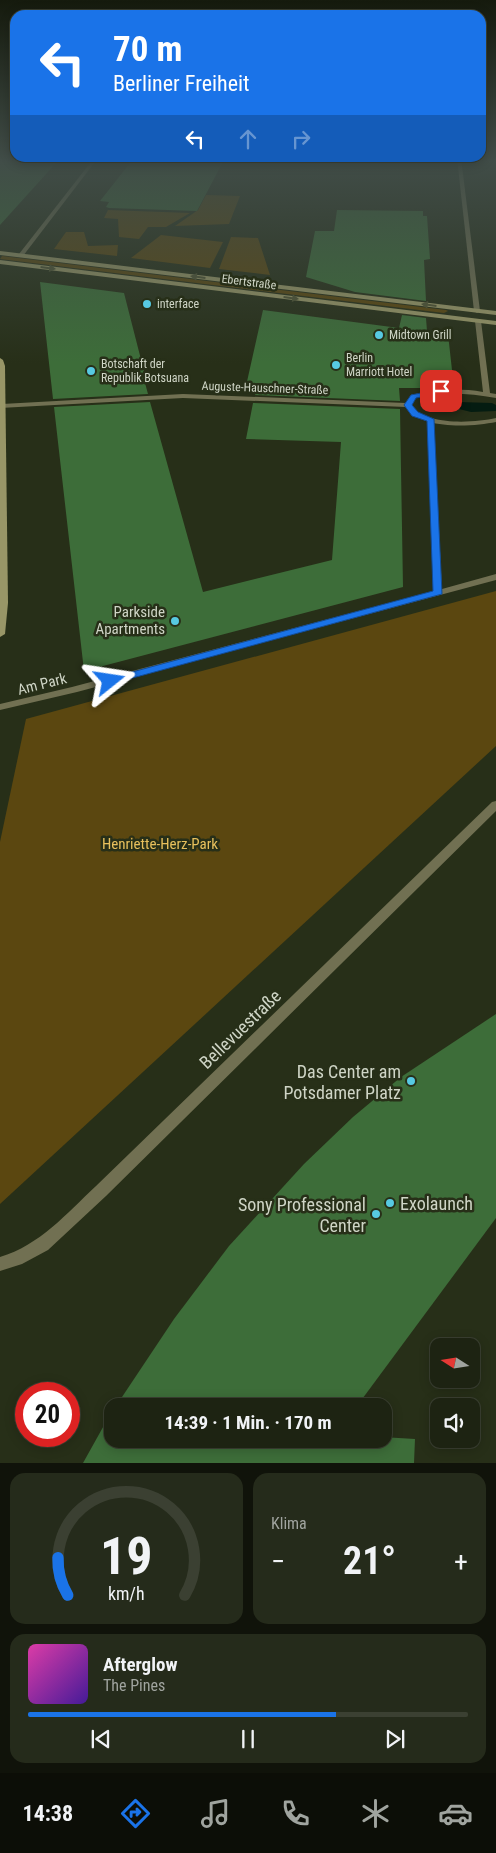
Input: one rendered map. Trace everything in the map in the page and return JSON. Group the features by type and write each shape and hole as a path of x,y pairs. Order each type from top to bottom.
{"main road":[{"name":"Ebertstraße","path":"0,253 496,313"},
{"name":"Ebertstraße","path":"0,262 496,323"},
{"path":"477,311 478,321"},
{"path":"0,360 2,366 4,604 0,634"}],"street":[{"path":"21,255 43,226"},
{"path":"467,226 477,311"},
{"path":"478,321 487,394"},
{"path":"496,396 452,391 430,392 414,396 408,405 415,414 430,419 466,423 496,420"},
{"name":"Auguste-Hauschner-Straße","path":"2,406 183,396 408,405"},
{"path":"430,419 438,592"},
{"name":"Am Park","path":"0,708 496,577"},
{"name":"Bellevuestraße","path":"0,1264 17,1259 43,1245 101,1192 496,805"}],"green space":[{"path":"118,226 167,226 148,227 139,239 119,237"},
{"path":"66,232 84,232 88,246 118,245 117,256 54,249"},
{"path":"161,235 223,242 210,268 131,258"},
{"path":"231,237 258,238 270,275 219,269"},
{"path":"2,256 448,311 444,313 0,259"},
{"name":"Henriette-Herz-Park","path":"496,591 496,746 0,1204 0,842 26,719"}],"shaded area":[{"path":"458,402 492,403 496,405 496,411 471,412 451,407"}],"building":[{"path":"335,226 428,226 430,259 424,260 426,301 355,292 306,277 315,231 334,231"},
{"path":"40,282 124,293 147,383 145,383 148,394 53,399"},
{"path":"263,310 399,328 402,315 426,318 427,331 448,334 454,388 399,388 400,401 255,395 256,386 246,386"},
{"path":"150,402 203,592 332,560 341,442 246,439 253,403 400,409 403,587 84,671 54,407"},
{"name":"Sony Professional Center","path":"496,1014 496,1218 363,1398 121,1398 174,1319 229,1246 304,1164 353,1117 401,1077"},
{"path":"104,1425 104,1448 392,1448 392,1438 415,1439 414,1463 83,1463"}],"place":[{"name":"interface","path":"147,304"},
{"name":"Midtown Grill","path":"379,335"},
{"name":"Berlin Marriott Hotel","path":"336,365"},
{"name":"Botschaft der Republik Botsuana","path":"91,371"},
{"name":"Parkside Apartments","path":"175,621"},
{"name":"Das Center am Potsdamer Platz","path":"411,1081"},
{"name":"Exolaunch","path":"390,1203"},
{"name":"Sony Professional Center","path":"376,1214"}],"route":[{"path":"110,681 326,624 438,592 430,419 415,414 408,405 414,396 441,391"}]}
